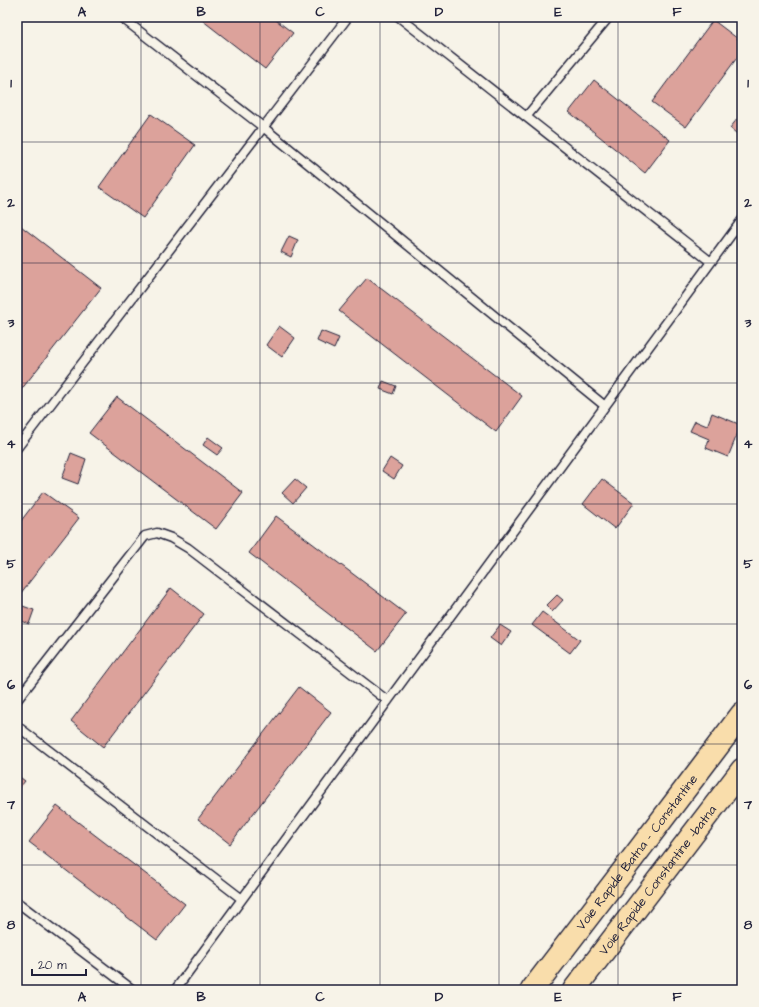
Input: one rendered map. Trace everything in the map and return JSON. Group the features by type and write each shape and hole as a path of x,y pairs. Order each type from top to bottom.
{"highway":[{"name":"Voie Rapide Batna - Constantine","path":"532,990 742,714"},
{"name":"Voie Rapide Constantine -batna","path":"574,990 742,770"}],"lane":[{"path":"121,17 263,127 605,406"},
{"path":"17,448 348,17"},
{"path":"399,17 711,262"},
{"path":"526,118 610,17"},
{"path":"175,990 742,220"},
{"path":"17,700 144,536 157,533 171,538 188,548 388,701"},
{"path":"17,726 242,899"},
{"path":"17,902 133,990"}],"building":[{"path":"198,17 272,17 293,33 265,69"},
{"path":"713,20 742,42 742,51 686,127 652,102"},
{"path":"594,80 670,140 645,173 569,112"},
{"path":"742,113 742,138 730,128"},
{"path":"151,114 195,145 143,218 99,187"},
{"path":"17,223 101,288 17,395"},
{"path":"289,236 298,240 291,257 281,252"},
{"path":"367,278 522,396 496,432 339,311"},
{"path":"279,326 295,338 282,357 266,345"},
{"path":"321,331 339,338 334,349 317,341"},
{"path":"383,381 396,386 393,394 380,389"},
{"path":"117,397 243,493 216,529 89,433"},
{"path":"712,413 741,425 728,457 706,448 709,439 690,431 695,421 707,426"},
{"path":"208,437 223,448 217,455 203,445"},
{"path":"71,453 86,459 78,484 62,478"},
{"path":"390,458 402,466 394,479 382,471"},
{"path":"295,479 306,488 293,503 282,493"},
{"path":"602,479 634,503 615,529 583,504"},
{"path":"43,492 79,518 17,598 17,526"},
{"path":"276,516 406,614 377,651 249,553"},
{"path":"171,588 204,614 103,747 71,721"},
{"path":"557,595 563,600 552,612 546,606"},
{"path":"17,604 34,610 29,624 17,619"},
{"path":"542,612 580,640 570,653 532,625"},
{"path":"500,625 511,632 501,646 490,638"},
{"path":"299,687 331,712 230,844 198,819"},
{"path":"17,775 25,781 17,791"},
{"path":"57,806 185,904 157,940 29,842"}]}
